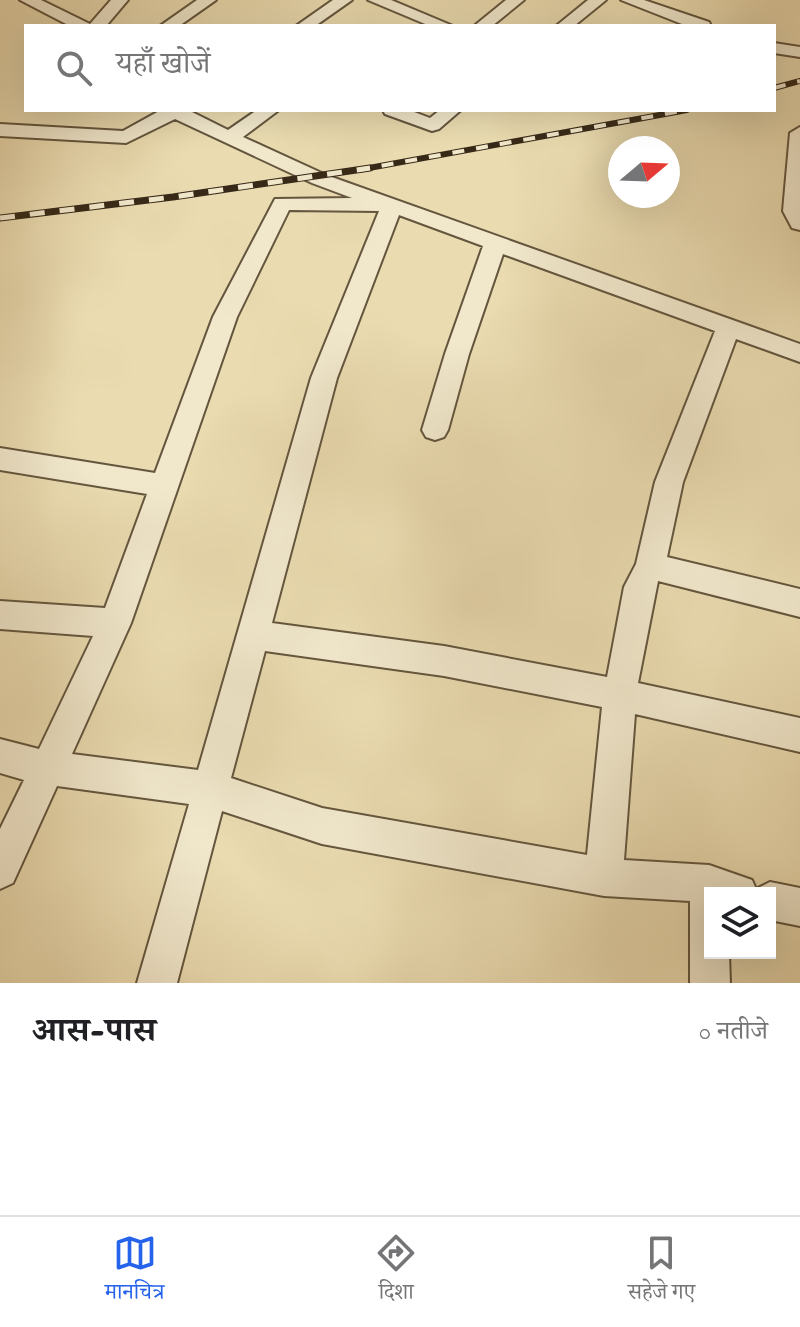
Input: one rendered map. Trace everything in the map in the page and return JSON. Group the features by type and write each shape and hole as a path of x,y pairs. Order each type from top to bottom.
{"street":[{"path":"28,0 79,24"},
{"path":"99,24 120,0"},
{"path":"171,24 208,0"},
{"path":"307,24 344,0"},
{"path":"376,0 440,24"},
{"path":"397,24 430,0"},
{"path":"485,24 516,0"},
{"path":"567,24 598,0"},
{"path":"629,0 697,24"},
{"path":"645,24 658,11"},
{"path":"776,48 800,52"},
{"path":"0,130 126,137 172,112"},
{"path":"176,112 319,179 800,353"},
{"path":"230,137 267,112"},
{"path":"397,112 432,125 449,112"},
{"path":"800,133 794,211 800,223"},
{"path":"0,870 115,623 225,317 282,204 392,205"},
{"path":"157,983 324,378 392,205"},
{"path":"435,430 457,354 496,242"},
{"path":"604,877 620,695 639,587 650,566 669,482 729,327"},
{"path":"0,459 164,486"},
{"path":"650,566 800,603"},
{"path":"0,615 115,623"},
{"path":"252,635 444,661 620,695 800,735"},
{"path":"0,756 34,766 210,789 322,826 604,877 713,887"},
{"path":"776,902 800,907"},
{"path":"710,983 714,959"}],"railway":[{"path":"776,87 800,81"},
{"path":"365,169 676,112"},
{"path":"365,169 370,168"},
{"path":"0,218 365,169"},
{"path":"358,170 365,169"}]}
